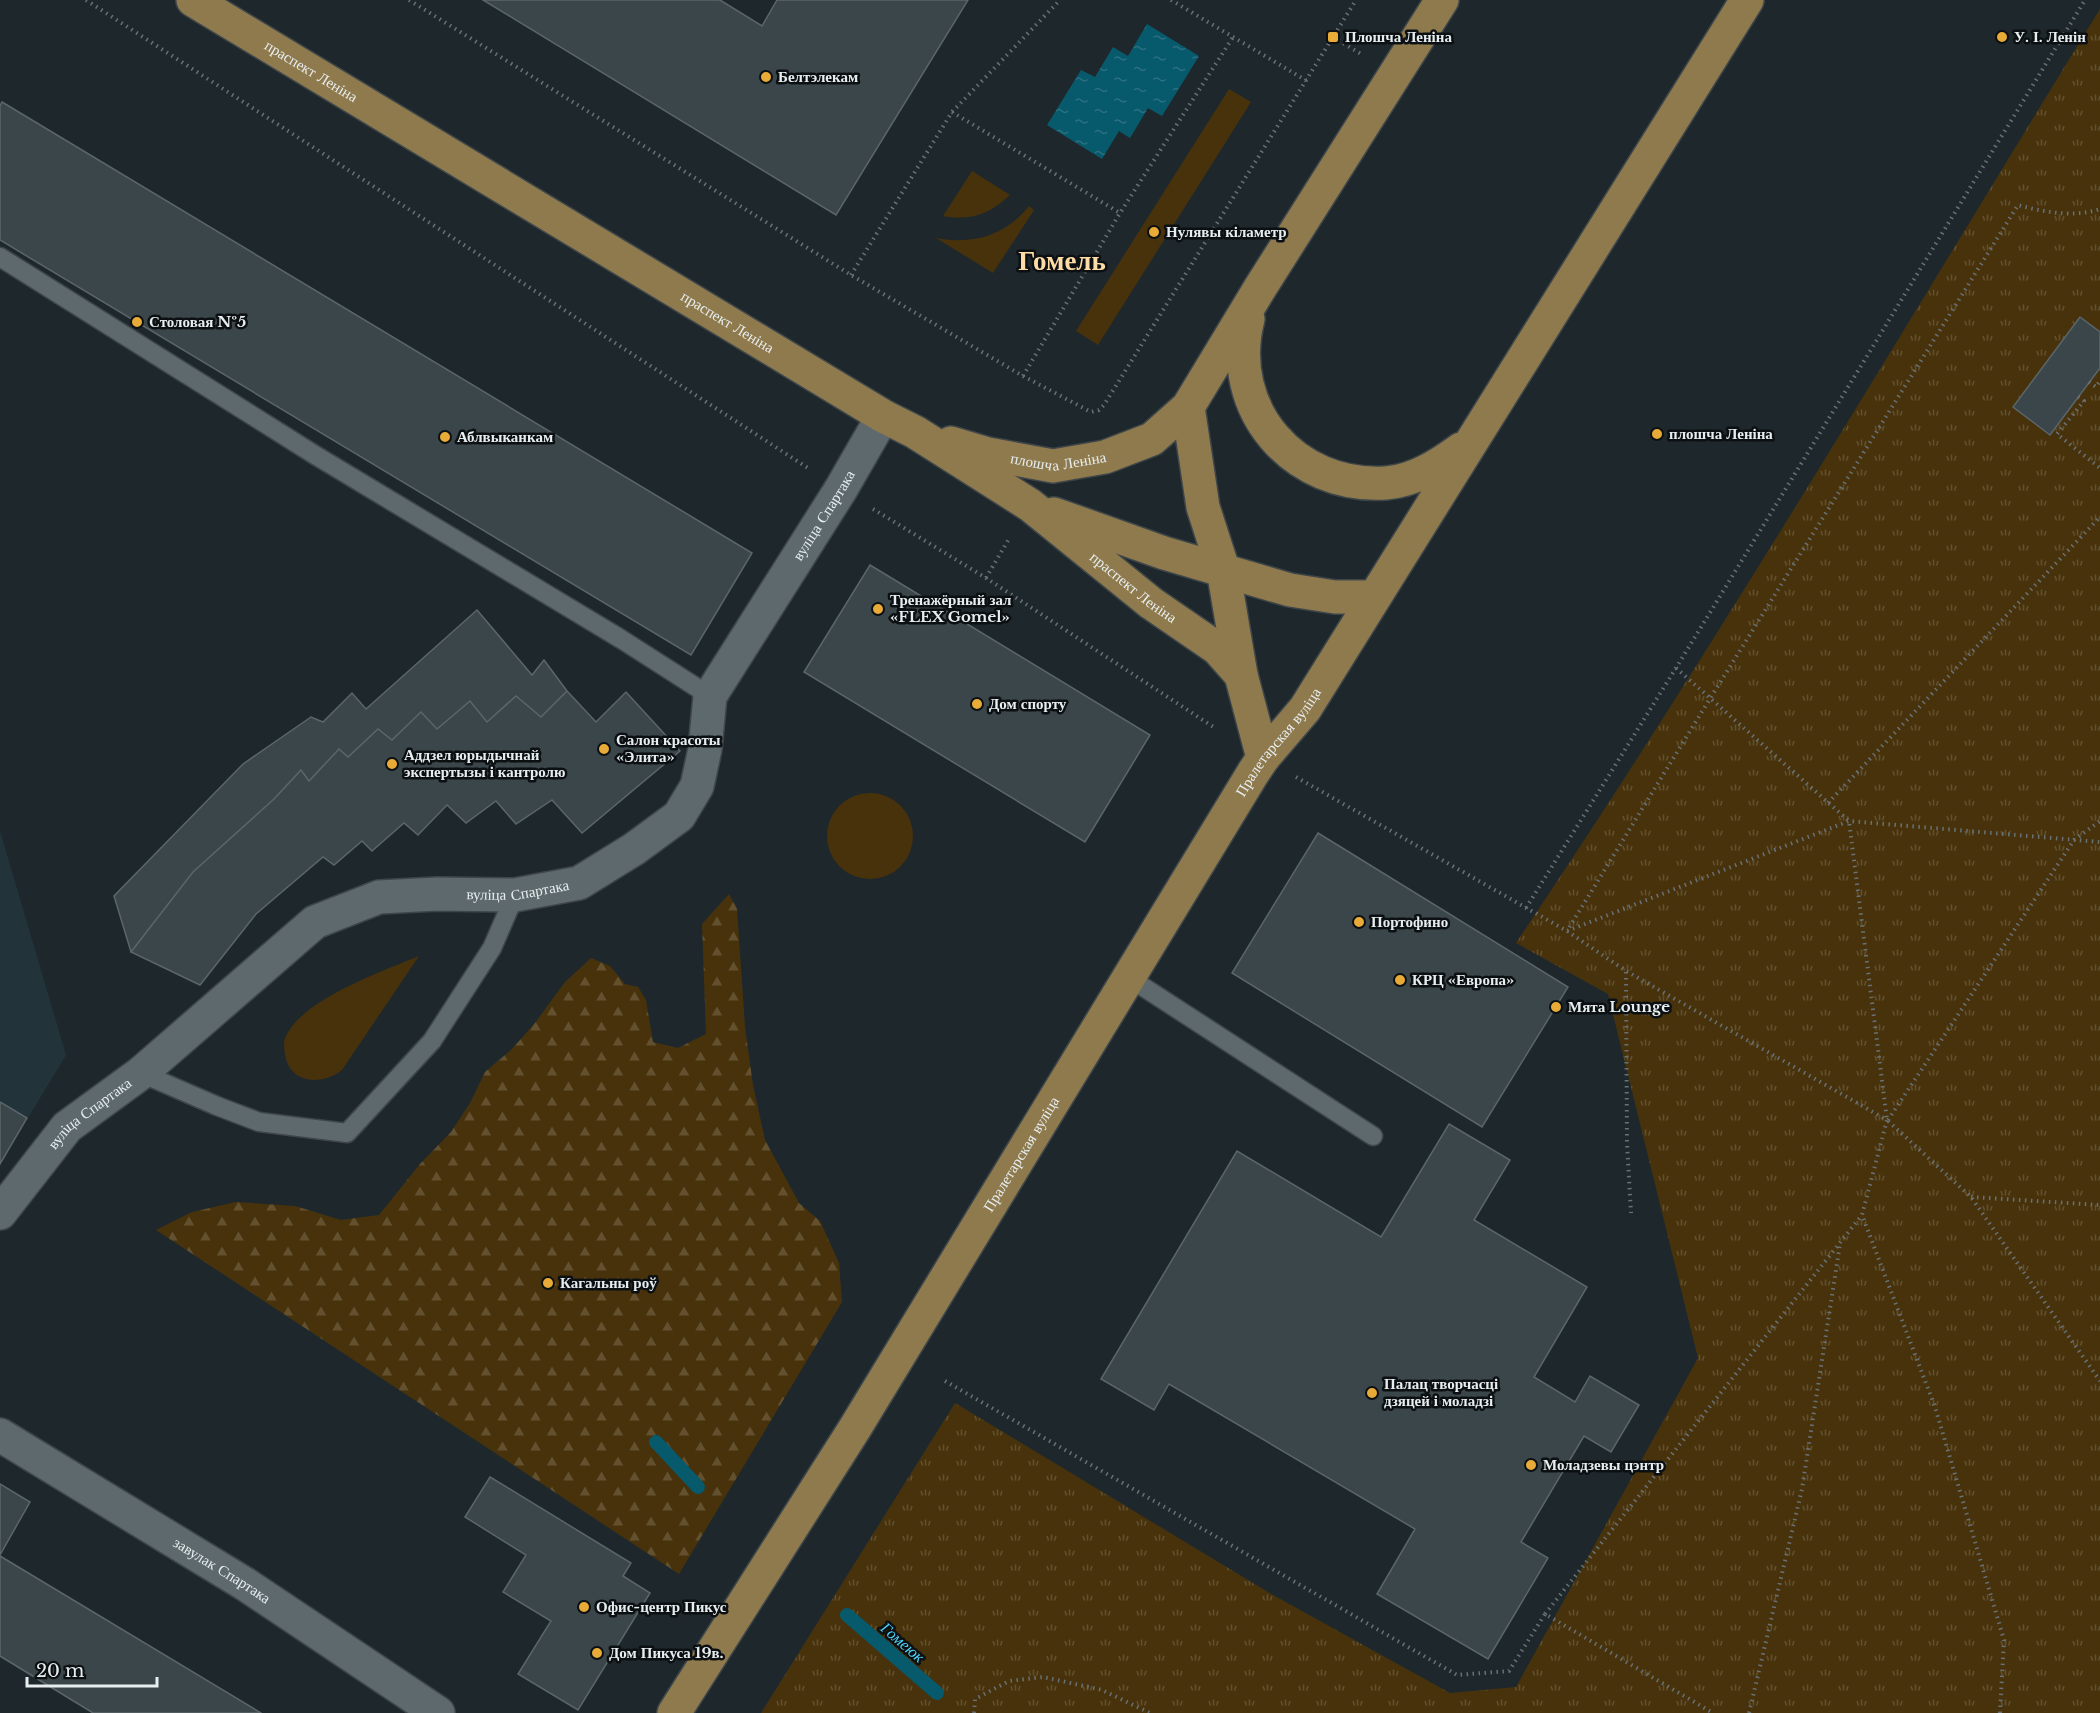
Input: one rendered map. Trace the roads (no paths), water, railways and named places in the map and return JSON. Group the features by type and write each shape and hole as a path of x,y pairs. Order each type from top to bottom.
{"main road":[{"name":"праспект Леніна","path":"193,0 884,416 915,432 1030,505 1151,603 1218,650 1241,675"},
{"name":"плошча Леніна","path":"915,432 988,454 1053,466 1105,457 1152,439 1188,407 1260,288 1442,0"},
{"name":"плошча Леніна","path":"1373,597 1747,0"},
{"name":"плошча Леніна","path":"1260,288 1250,312 1244,336 1243,362 1247,387 1256,411 1270,434 1288,452 1309,467 1334,478 1361,483 1388,483 1415,476 1440,465 1462,448 1479,427"},
{"path":"1188,407 1203,507 1223,569 1241,675 1263,758"},
{"path":"1030,505 1164,554 1290,590 1335,597 1373,597"},
{"name":"Пралетарская вуліца","path":"675,1713 855,1428 1263,758 1305,709 1373,597"}],"street":[{"name":"вуліца Спартака","path":"0,1213 67,1127 141,1073 315,922 380,897 437,894 515,895 579,883 634,849 679,816 697,786 705,749 710,696 841,489 884,416"},
{"name":"завулак Спартака","path":"0,1435 245,1584 438,1713"}],"lane":[{"path":"0,257 315,454 621,639 710,696"},
{"path":"141,1073 259,1122 347,1133 432,1041 492,948 515,895"},
{"path":"1128,977 1373,1136"}],"water":[{"path":"1147,24 1199,56 1162,116 1148,108 1130,138 1119,131 1102,159 1047,125 1081,70 1095,77 1113,47 1128,56"}],"waterway":[{"name":"Гомеюк","path":"656,1442 698,1487"},
{"name":"Гомеюк","path":"847,1615 937,1693"}],"place":[{"name":"Плошча Леніна","path":"1333,37"},
{"name":"У. І. Ленін","path":"2002,37"},
{"name":"Белтэлекам","path":"766,77"},
{"name":"Нулявы кіламетр","path":"1154,232"},
{"name":"Столовая №5","path":"137,322"},
{"name":"плошча Леніна","path":"1657,434"},
{"name":"Аблвыканкам","path":"445,437"},
{"name":"Тренажёрный зал «FLEX Gomel»","path":"878,609"},
{"name":"Дом спорту","path":"977,704"},
{"name":"Салон красоты «Элита»","path":"604,749"},
{"name":"Аддзел юрыдычнай экспертызы і кантролю","path":"392,764"},
{"name":"Портофино","path":"1359,922"},
{"name":"КРЦ «Европа»","path":"1400,980"},
{"name":"Мята Lounge","path":"1556,1007"},
{"name":"Кагальны роў","path":"548,1283"},
{"name":"Палац творчасці дзяцей і моладзі","path":"1372,1393"},
{"name":"Моладзевы цэнтр","path":"1531,1465"},
{"name":"Офис-центр Пикус","path":"584,1607"},
{"name":"Дом Пикуса 19в.","path":"597,1653"}],"district":[{"name":"Гомель","path":"1062,261"}]}
